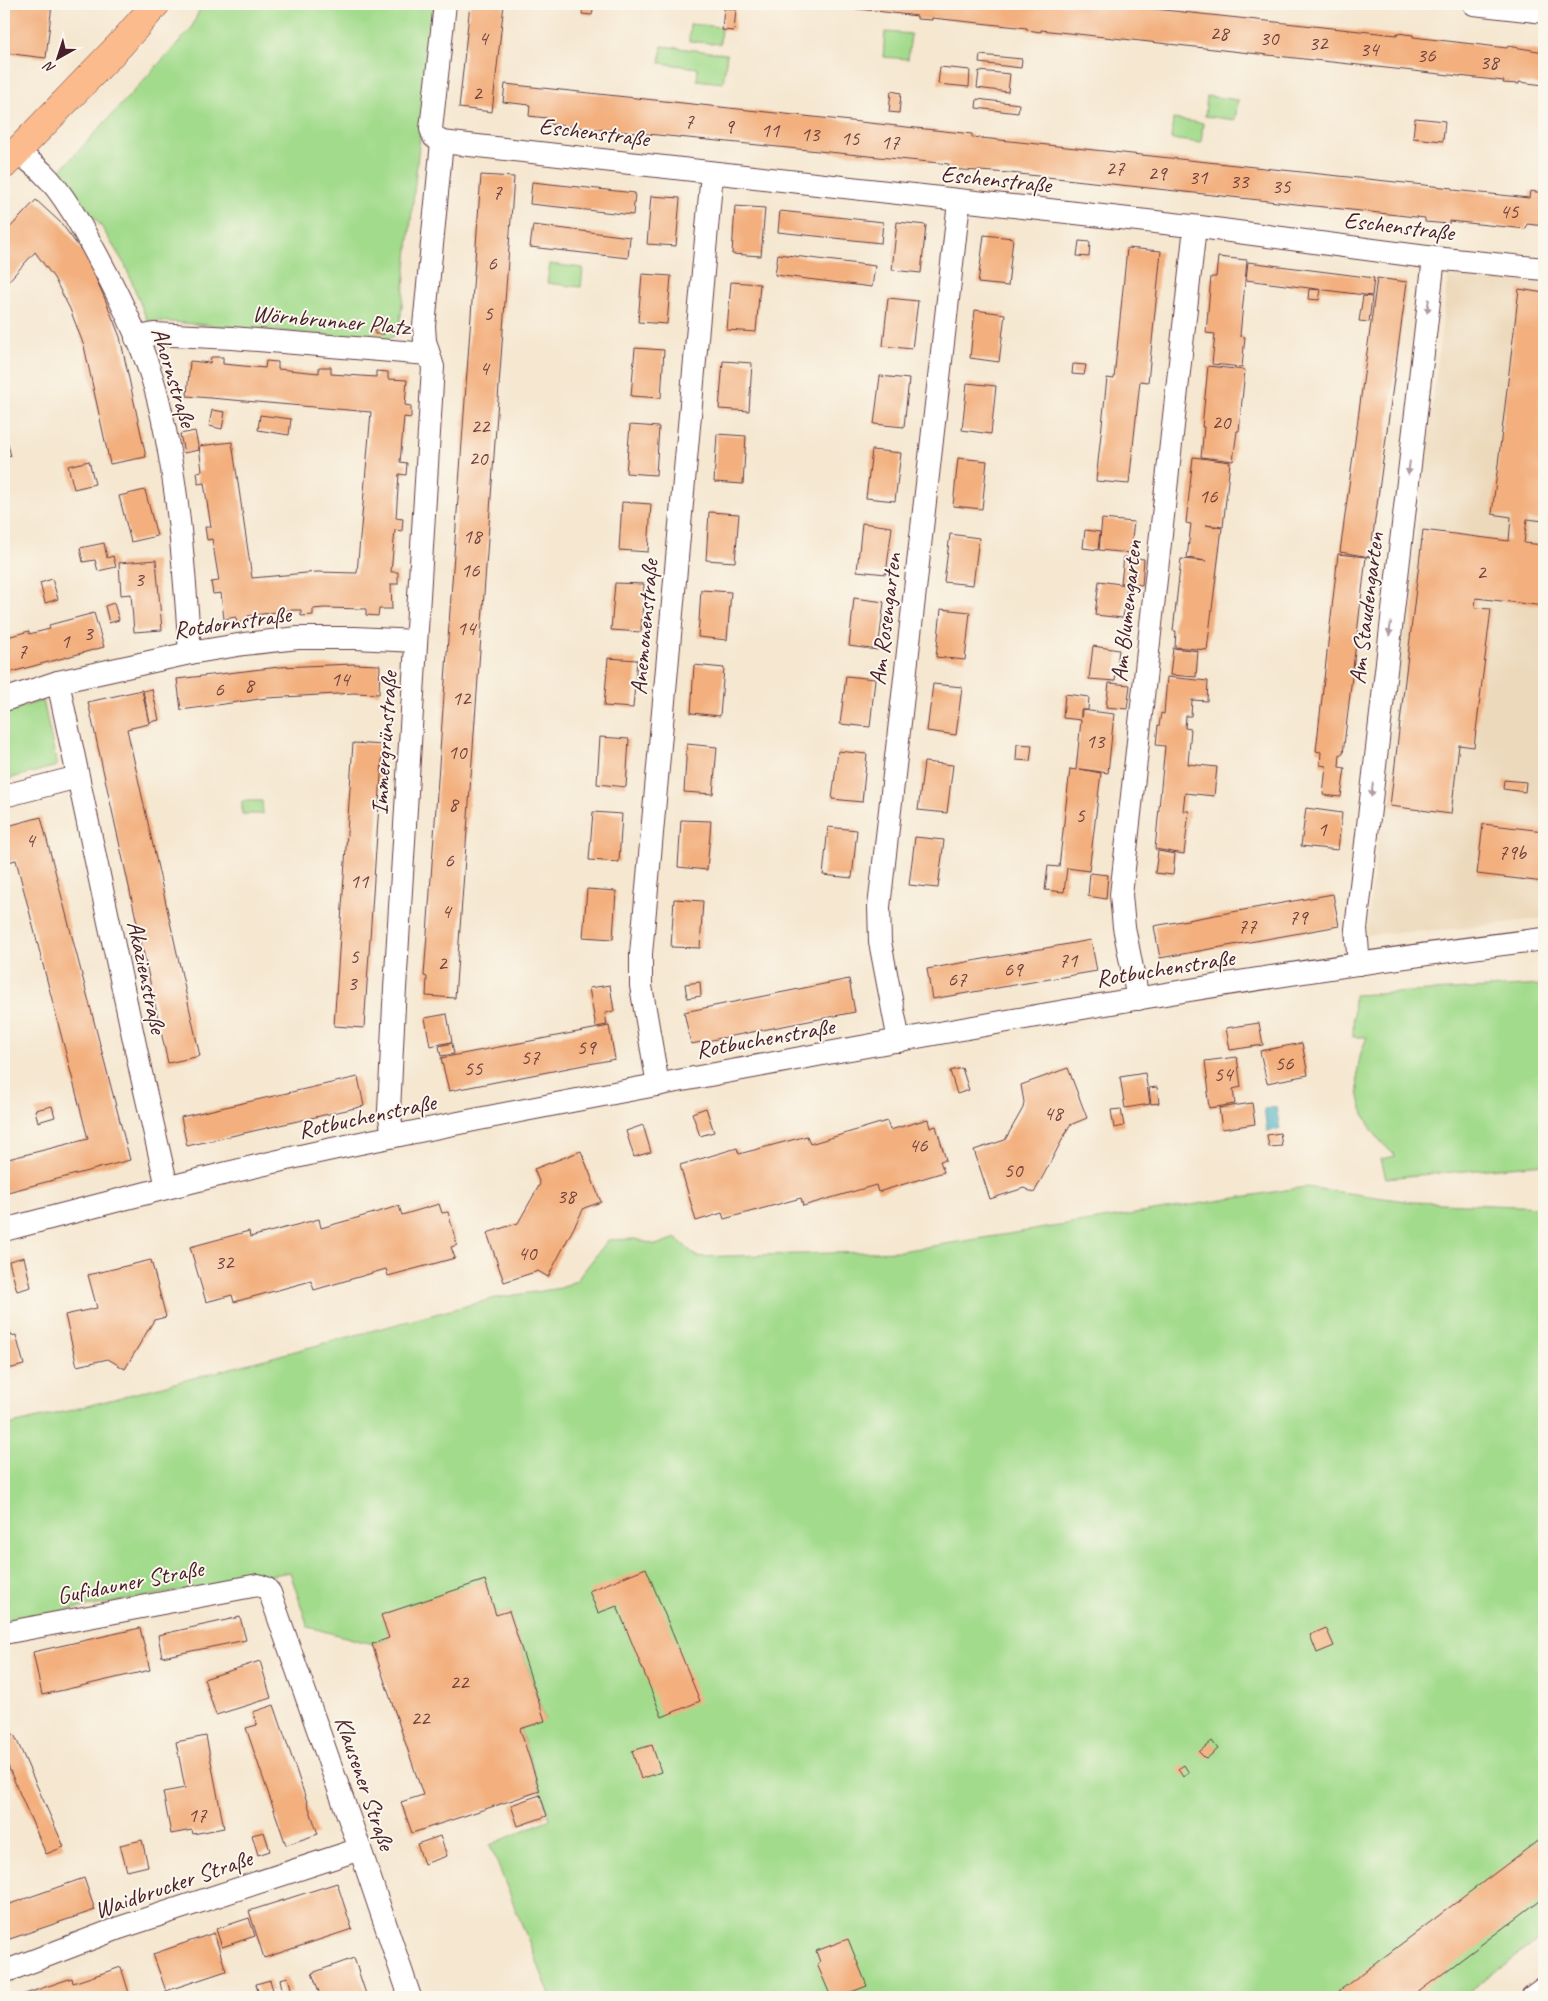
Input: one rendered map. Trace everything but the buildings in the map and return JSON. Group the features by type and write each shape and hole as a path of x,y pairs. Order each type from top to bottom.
{"main road":[{"path":"10,158 115,51 156,4"}],"street":[{"path":"442,142 434,137 432,129 445,4"},
{"path":"1474,4 1544,12"},
{"name":"Eschenstraße","path":"442,142 959,202 1195,227 1434,258 1544,269"},
{"name":"Wörnbrunner Platz","path":"136,338 154,334 232,338 428,354 424,326 442,142"},
{"name":"Ahornstraße","path":"10,158 44,174 81,226 112,282 155,389 170,454 181,530 190,653"},
{"name":"Anemonenstraße","path":"658,1084 641,986 641,954 712,173"},
{"name":"Am Rosengarten","path":"898,1041 880,942 879,907 959,202"},
{"name":"Am Blumengarten","path":"1138,999 1124,927 1121,895 1195,227"},
{"name":"Am Staudengarten","path":"1359,964 1356,929 1434,258"},
{"name":"Immergrünstraße","path":"393,1136 389,1111 433,367 428,354"},
{"name":"Rotdornstraße","path":"4,700 58,682 190,653 298,638 355,638 416,642"},
{"name":"Akazienstraße","path":"58,682 139,1063 168,1187"},
{"path":"4,796 78,777"},
{"name":"Rotbuchenstraße","path":"4,1230 168,1187 393,1136 658,1084 1138,999 1359,964 1544,939"},
{"name":"Gufidauner Straße","path":"4,1633 258,1585 266,1588"},
{"name":"Klausener Straße","path":"266,1588 270,1593 410,1997"},
{"name":"Waidbrucker Straße","path":"4,1972 119,1928 360,1849"},
{"path":"1532,1997 1544,1988"}],"shaded area":[{"path":"1449,271 1544,282 1544,918 1464,928 1366,935"}],"green space":[{"path":"202,4 434,4 399,333 387,340 147,320 125,265 101,226 59,172 191,29"},
{"path":"690,24 721,27 720,44 689,41"},
{"path":"885,32 911,34 908,59 883,57"},
{"path":"662,46 727,54 723,83 697,80 698,68 660,63"},
{"path":"1207,96 1238,100 1235,120 1205,116"},
{"path":"1173,119 1203,123 1201,143 1171,139"},
{"path":"550,264 583,268 581,287 547,283"},
{"path":"43,700 57,766 4,780 4,713"},
{"path":"242,801 262,801 263,814 242,814"},
{"path":"1544,985 1544,1164 1386,1178 1381,1159 1396,1156 1373,1131 1365,1117 1360,1102 1358,1070 1361,1053 1367,1037 1353,1037 1354,995"},
{"path":"1305,1187 1412,1202 1544,1207 1544,1936 1462,1997 551,1997 490,1845 550,1819 520,1729 545,1720 509,1611 496,1615 485,1581 382,1615 389,1638 372,1644 308,1627 290,1572 4,1621 4,1426 72,1410 496,1298 561,1288 577,1280 608,1240 635,1239 656,1245 676,1238 697,1257 901,1251"}],"water":[{"path":"1276,1107 1280,1129 1267,1131 1264,1109"}]}
